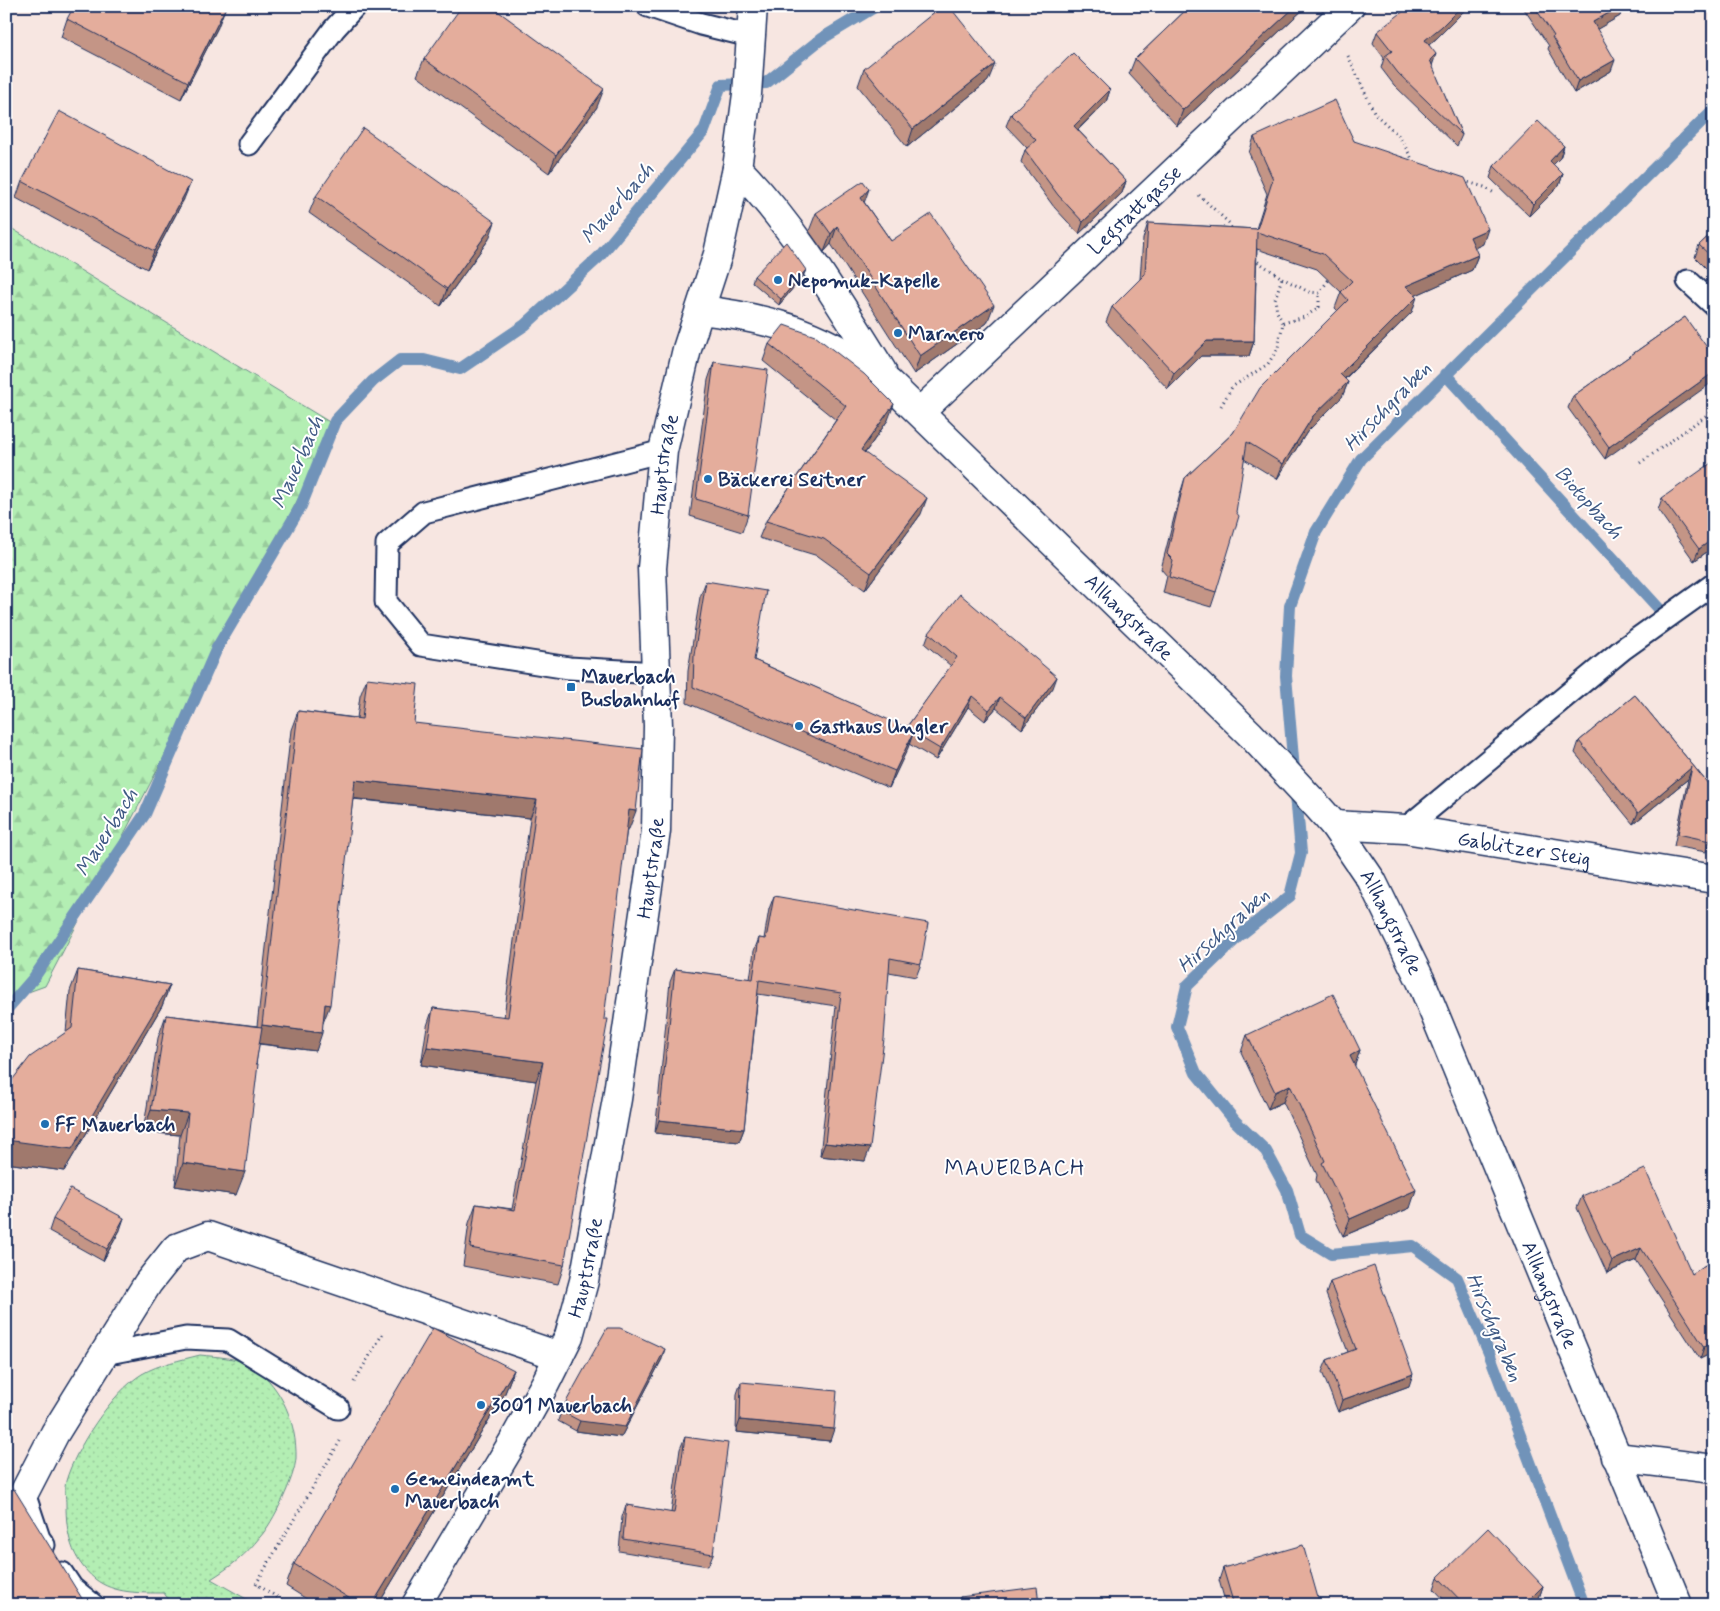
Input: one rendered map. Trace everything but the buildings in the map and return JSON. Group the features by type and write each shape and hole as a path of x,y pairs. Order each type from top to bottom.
{"street":[{"path":"750,36 753,6"},
{"name":"Legstattgasse","path":"920,412 1341,15"},
{"name":"Hauptstraße","path":"416,1605 514,1440 559,1356 577,1310 591,1246 617,1099 651,870 658,778 657,673 652,568 663,451 677,388 718,254 737,168 747,94 750,36"},
{"name":"Allhangstraße","path":"737,168 773,208 799,244 889,383"},
{"name":"Allhangstraße","path":"701,310 774,322 808,334 843,350 889,383 1250,734 1326,816 1372,881 1422,980 1678,1605"},
{"name":"Gablitzer Steig","path":"1326,816 1714,879"},
{"path":"24,1493 55,1432 148,1283 176,1248 208,1236 559,1356"},
{"path":"1616,1457 1714,1469"}],"lane":[{"path":"249,144 334,29 354,6"},
{"path":"648,6 701,24 750,36"},
{"path":"1688,281 1714,305"},
{"path":"657,673 569,668 421,645 386,602 386,554 387,544 424,512 663,451"},
{"path":"1405,830 1624,649 1714,584"},
{"path":"104,1354 186,1338 228,1340 338,1408"},
{"path":"24,1493 39,1538 72,1588 93,1605"}],"path":[{"path":"1341,15 1375,114 1399,136 1418,169"},
{"path":"1174,171 1229,223 1233,232"},
{"path":"1458,180 1484,187 1496,194"},
{"path":"1250,256 1282,278 1309,292 1319,294"},
{"path":"1283,323 1315,312 1319,307 1319,294 1334,273"},
{"path":"1221,406 1232,387 1268,364 1278,348 1283,323 1277,312 1275,299 1282,278"},
{"path":"1640,463 1714,410"},
{"path":"290,1605 256,1584 354,1418 338,1408 402,1301"}],"green space":[{"path":"6,225 336,426 45,986 6,1000"},
{"path":"200,1355 221,1357 249,1364 265,1376 280,1396 291,1420 294,1432 296,1445 295,1466 288,1488 271,1521 260,1537 243,1555 211,1579 257,1605 172,1605 164,1593 128,1592 111,1588 95,1579 80,1563 69,1535 66,1515 66,1481 77,1453 96,1422 130,1382 142,1374 163,1365"}],"waterway":[{"name":"Mauerbach","path":"6,1010 33,979 145,814 217,648 301,506 335,421 373,381 400,360 424,360 460,369 525,325 599,257 704,131 721,85 766,83 821,39 876,6"},
{"name":"Hirschgraben","path":"1584,1605 1489,1353 1457,1278 1413,1246 1331,1254 1300,1235 1287,1190 1266,1151 1235,1121 1196,1073 1177,1027 1187,986 1239,936 1290,896 1301,853 1286,676 1290,606 1316,532 1361,459 1714,109"},
{"name":"Biotopbach","path":"1445,374 1663,613 1674,617"}],"place":[{"name":"Nepomuk-Kapelle","path":"778,280"},
{"name":"Marnero","path":"898,333"},
{"name":"Bäckerei Seitner","path":"708,479"},
{"name":"Mauerbach Busbahnhof","path":"571,687"},
{"name":"Gasthaus Ungler","path":"799,726"},
{"name":"FF Mauerbach","path":"45,1124"},
{"name":"3001 Mauerbach","path":"481,1405"},
{"name":"Gemeindeamt Mauerbach","path":"395,1489"}],"district":[{"name":"MAUERBACH","path":"1015,1167"}]}
